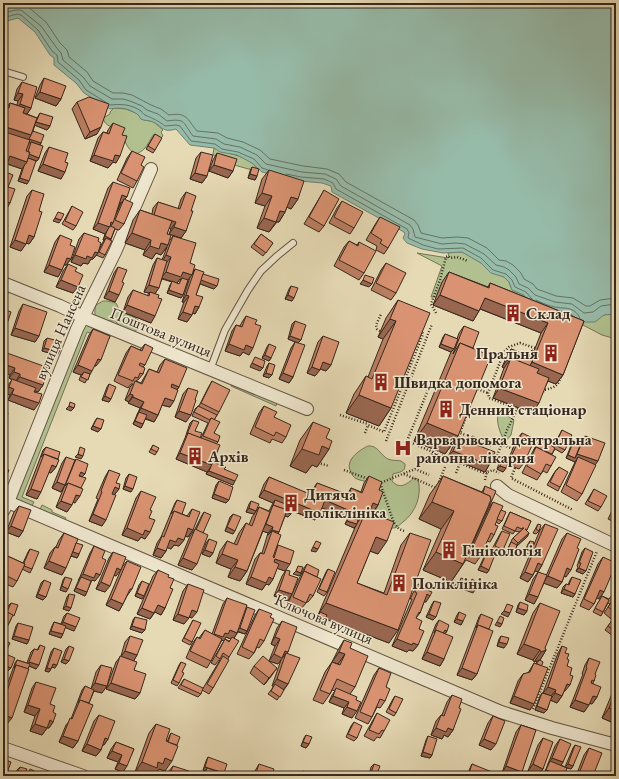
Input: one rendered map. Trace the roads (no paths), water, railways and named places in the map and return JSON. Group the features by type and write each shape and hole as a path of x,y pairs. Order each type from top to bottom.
{"street":[{"name":"вулиця Нансена","path":"5,504 82,317 114,252 151,169"},
{"name":"Поштова вулиця","path":"3,283 210,370 308,409"},
{"path":"497,486 508,495 616,546"},
{"name":"Ключова вулиця","path":"5,504 501,712 528,721 616,745"},
{"path":"3,748 83,776"}],"lane":[{"path":"3,71 23,77"},
{"path":"210,370 225,330 248,290 261,271 293,244"}],"water":[{"path":"3,3 616,3 616,314 604,315 595,322 581,322 568,312 563,312 527,301 524,295 512,290 509,282 504,277 491,273 481,263 462,252 443,253 422,249 407,243 403,238 405,234 404,232 332,192 331,186 262,172 252,163 237,155 220,152 214,148 190,145 176,129 165,130 152,121 141,119 138,114 127,109 110,109 84,93 76,83 54,65 54,58 50,55 35,32 18,18 3,22"}],"place":[{"name":"Склад","path":"513,313"},
{"name":"Пральня","path":"551,353"},
{"name":"Швидка допомога","path":"381,382"},
{"name":"Денний стаціонар","path":"446,409"},
{"name":"Варварівська центральна районна лікарня","path":"403,448"},
{"name":"Архів","path":"195,456"},
{"name":"Дитяча поліклініка","path":"291,503"},
{"name":"Гінікологія","path":"449,550"},
{"name":"Поліклініка","path":"399,583"}]}
